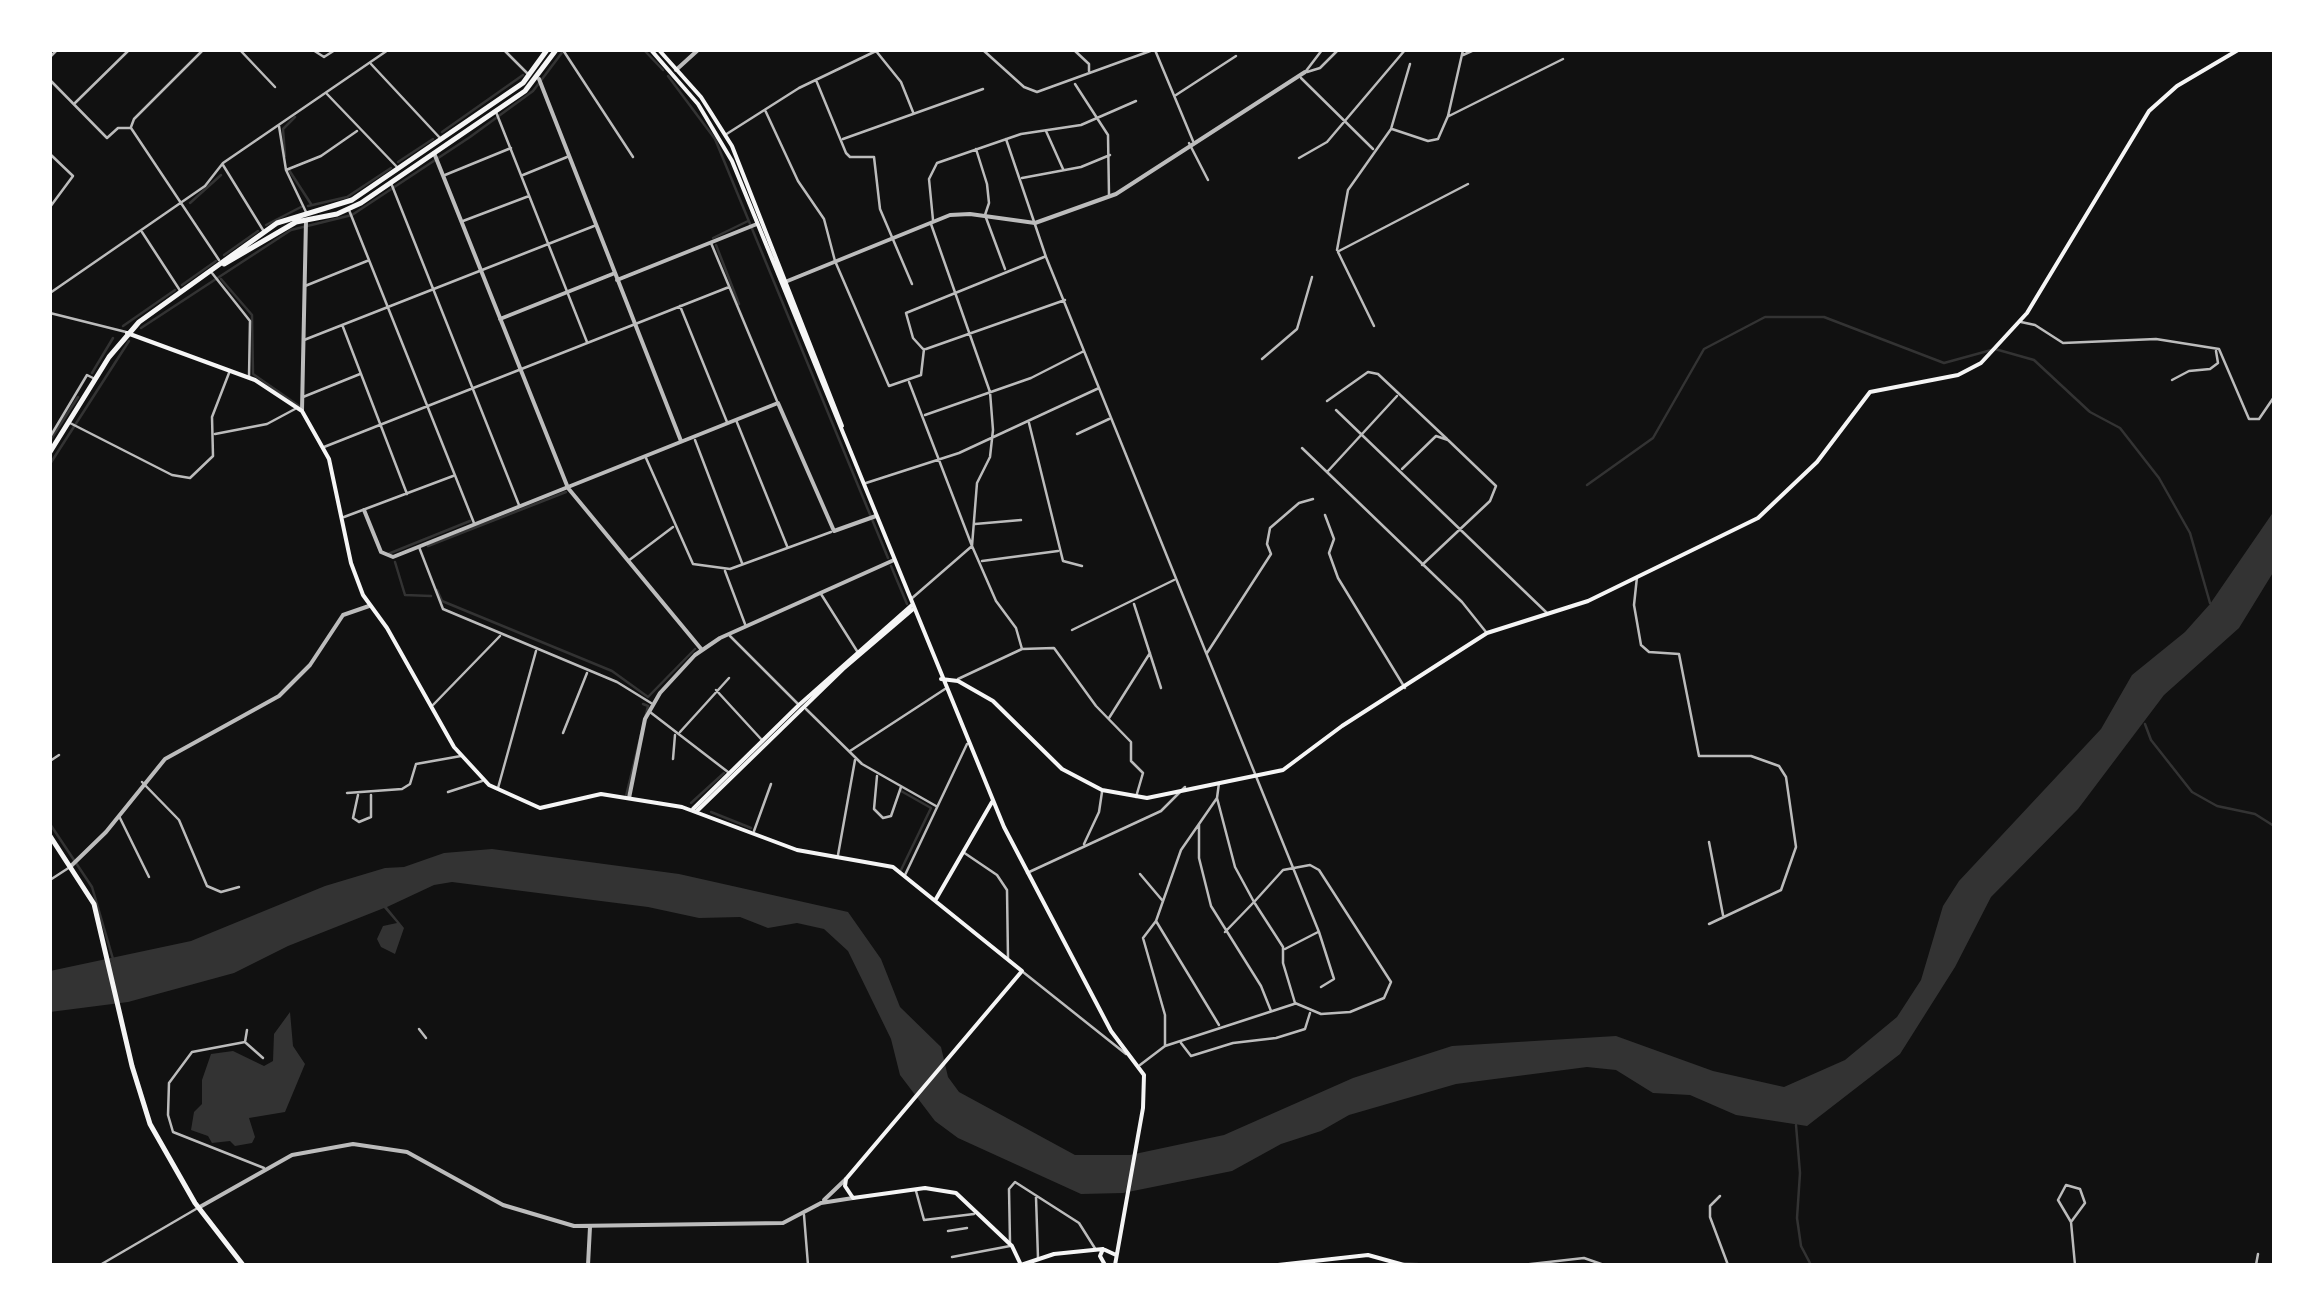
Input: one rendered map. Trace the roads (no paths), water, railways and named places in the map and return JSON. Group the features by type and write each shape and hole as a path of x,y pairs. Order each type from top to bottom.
{"highway":[{"path":"51,447 127,333 265,232 352,200 531,76 547,50"},
{"path":"223,265 306,216 350,210 496,112 539,78 560,50"},
{"path":"50,836 92,896 150,1124 198,1208 243,1265"}],"main road":[{"path":"651,50 675,71"},
{"path":"659,50 723,137 764,222 784,283"},
{"path":"941,679 958,680 1004,709 1069,774 1102,790 1136,798 1185,787 1256,779 1297,763 1334,731 1487,634 1547,615 1703,548 1762,515 1817,462 1870,392 1966,372 1991,355 2020,322 2142,120 2177,86 2238,50"},
{"path":"723,137 756,224 840,413 843,431 876,516 992,802 1114,1035 1139,1066 1146,1083 1114,1265"},
{"path":"127,333 249,378 302,411 324,447 354,573 369,606 387,628 461,756 497,790 540,808 594,795 696,810 797,850 878,862 905,875 1022,971 846,1179 846,1190 853,1198 947,1190 1011,1245 1021,1265 1035,1259 1100,1250 1116,1256"},
{"path":"696,810 857,651 912,604"},
{"path":"696,810 728,772 912,604"},
{"path":"936,900 992,802"},
{"path":"1104,1039 1114,1035"},
{"path":"1100,1250 1106,1265"},
{"path":"1017,1255 1035,1259"},
{"path":"1278,1265 1368,1255 1403,1265"}],"street":[{"path":"50,57 57,50"},
{"path":"74,104 128,50"},
{"path":"131,128 134,119 203,50"},
{"path":"240,50 275,87"},
{"path":"313,50 324,56 335,50"},
{"path":"50,293 205,186 223,163 388,50"},
{"path":"504,50 531,76"},
{"path":"560,50 633,157"},
{"path":"675,71 698,50"},
{"path":"983,50 1032,91 1074,82 1089,72 1154,50 1208,180"},
{"path":"1074,50 1090,64 1089,72"},
{"path":"1302,74 1322,50"},
{"path":"784,283 960,214 1035,224 1109,196 1302,74 1320,68 1338,50"},
{"path":"1299,158 1323,145 1406,50"},
{"path":"1391,128 1435,141 1448,116 1462,53 1474,50"},
{"path":"723,137 816,80 876,51 902,82 914,114"},
{"path":"1174,95 1236,56"},
{"path":"1448,116 1563,59"},
{"path":"370,63 441,140"},
{"path":"1374,326 1338,250 1348,190 1391,128 1410,64"},
{"path":"1302,74 1343,122 1374,150"},
{"path":"539,78 681,441"},
{"path":"50,80 106,138 118,128 131,128"},
{"path":"816,80 850,157 874,157 878,201 912,284"},
{"path":"1074,82 1108,135 1109,196"},
{"path":"840,140 982,89"},
{"path":"326,93 398,168"},
{"path":"912,604 972,546 977,482 990,457 992,438 990,392 932,222 931,169 976,148 1096,118 1136,100"},
{"path":"765,110 798,180 824,219 835,261 889,386 921,374 922,348 906,313 1005,270 1046,257"},
{"path":"496,112 587,343"},
{"path":"279,124 286,170 306,216 302,411"},
{"path":"131,128 223,265"},
{"path":"286,170 321,156 358,130"},
{"path":"1046,131 1064,170"},
{"path":"1006,139 1046,257 1319,932 1334,979 1321,988"},
{"path":"444,175 511,148"},
{"path":"976,148 988,184 990,203 984,215 1005,270"},
{"path":"434,153 568,488 702,650"},
{"path":"50,154 73,176 50,207"},
{"path":"1022,178 1064,170 1111,154"},
{"path":"522,175 568,157"},
{"path":"223,163 265,232"},
{"path":"391,183 520,507"},
{"path":"1338,250 1344,251 1468,184"},
{"path":"462,221 529,196"},
{"path":"350,210 474,524"},
{"path":"617,280 764,222"},
{"path":"302,341 596,225"},
{"path":"141,230 182,293"},
{"path":"711,243 834,531"},
{"path":"303,286 368,260"},
{"path":"212,273 250,320 249,378"},
{"path":"500,318 615,273"},
{"path":"1262,359 1298,328 1312,277"},
{"path":"324,447 729,286"},
{"path":"922,348 1065,300"},
{"path":"680,306 728,423"},
{"path":"50,313 127,333"},
{"path":"2020,322 2035,324 2063,343 2156,339 2214,348 2226,358 2249,419 2259,419 2274,396"},
{"path":"342,326 407,494"},
{"path":"2172,380 2218,364 2214,348"},
{"path":"923,416 1031,378 1086,350"},
{"path":"68,422 182,478 194,476 211,459 212,417 230,371"},
{"path":"1327,401 1368,372 1378,374 1496,486 1490,501 1422,566"},
{"path":"301,398 361,374"},
{"path":"50,436 88,375 95,379"},
{"path":"909,380 972,546 996,601 1016,628 1022,650"},
{"path":"864,484 938,461 1100,387"},
{"path":"1327,472 1397,396"},
{"path":"364,510 385,556 520,507 778,402"},
{"path":"214,434 268,424 295,409"},
{"path":"1336,410 1547,615"},
{"path":"1078,434 1111,418"},
{"path":"736,420 787,547"},
{"path":"1028,422 1063,561 1082,566"},
{"path":"694,436 742,564"},
{"path":"1401,470 1436,436 1448,440"},
{"path":"1302,448 1462,602 1487,634"},
{"path":"645,457 690,562 725,570 876,516"},
{"path":"340,518 454,475"},
{"path":"1205,656 1271,554 1267,544 1270,528 1298,504 1312,499"},
{"path":"1325,516 1334,538 1329,553 1338,578 1405,688"},
{"path":"974,524 1021,520"},
{"path":"628,561 674,527"},
{"path":"419,546 439,606 624,686 652,704"},
{"path":"980,561 1060,550"},
{"path":"629,798 639,738 652,704 702,650 728,634 894,560"},
{"path":"725,570 746,626"},
{"path":"1636,576 1634,605 1641,646 1649,652 1678,654 1699,756 1750,756 1779,766 1786,777 1796,842 1780,890 1710,924"},
{"path":"1072,630 1105,610 1175,580"},
{"path":"820,592 857,651"},
{"path":"1132,601 1161,688"},
{"path":"50,880 71,866 170,755 288,690 310,666 343,615 369,606"},
{"path":"431,707 501,634"},
{"path":"728,634 856,759 936,806"},
{"path":"958,680 1022,650 1045,646 1061,654 1108,720 1131,742 1131,760 1143,773 1136,798"},
{"path":"497,790 537,650"},
{"path":"1108,720 1150,652"},
{"path":"562,733 587,672"},
{"path":"673,758 677,734 729,678"},
{"path":"849,752 945,688"},
{"path":"716,690 762,740"},
{"path":"649,711 728,772"},
{"path":"905,875 968,744"},
{"path":"50,762 60,756"},
{"path":"347,793 371,794 409,786 416,764 461,756"},
{"path":"838,857 856,759"},
{"path":"877,774 874,809 880,816 891,816 901,786"},
{"path":"448,792 483,780"},
{"path":"142,782 179,820 207,886 221,892 239,888"},
{"path":"1219,783 1217,798 1229,854 1254,902 1284,950 1282,963 1295,1003 1310,1012 1338,1014 1384,998 1392,982 1318,870 1310,865 1290,867 1254,902 1224,932"},
{"path":"754,832 771,784"},
{"path":"1027,873 1168,808 1185,787"},
{"path":"1084,846 1102,790"},
{"path":"358,795 353,818 365,822 372,814 371,794"},
{"path":"1165,1046 1164,1015 1142,943 1156,921 1181,850 1217,798"},
{"path":"118,815 149,877"},
{"path":"1199,823 1201,870 1224,932 1260,986 1270,1011"},
{"path":"1709,842 1724,917"},
{"path":"962,852 997,875 1007,890 1008,960"},
{"path":"1140,874 1163,901"},
{"path":"1156,921 1220,1026"},
{"path":"1284,950 1319,932"},
{"path":"1022,971 1130,1056"},
{"path":"1139,1066 1165,1046 1295,1003"},
{"path":"1180,1042 1191,1056 1232,1043 1276,1038 1305,1030 1310,1012"},
{"path":"419,1029 426,1038"},
{"path":"245,1042 248,1030"},
{"path":"245,1042 263,1058"},
{"path":"245,1042 192,1052 169,1083 168,1115 173,1132 264,1170"},
{"path":"100,1265 264,1170 318,1147 381,1146 417,1156 518,1212 590,1226 775,1224 804,1215 846,1179"},
{"path":"952,1257 1011,1245 1012,1182 1084,1227 1100,1250"},
{"path":"2071,1222 2085,1203 2080,1189 2066,1185 2058,1200 2071,1222 2075,1265"},
{"path":"916,1190 924,1220 977,1213"},
{"path":"1035,1259 1036,1196"},
{"path":"1720,1196 1710,1206 1710,1217 1728,1265"},
{"path":"821,1203 853,1198"},
{"path":"804,1215 808,1265"},
{"path":"588,1265 590,1226"},
{"path":"948,1231 967,1228"},
{"path":"2256,1265 2258,1254"},
{"path":"1522,1265 1584,1258 1604,1265"},
{"path":"1403,1265 1468,1265"}],"waterway":[{"path":"141,328 291,230 352,215 533,91 564,50"},
{"path":"644,50 663,70"},
{"path":"442,132 523,75"},
{"path":"668,76 715,139 888,558"},
{"path":"285,156 283,129 295,117"},
{"path":"398,162 433,139"},
{"path":"308,206 347,197 391,168"},
{"path":"289,170 311,204"},
{"path":"190,203 221,175"},
{"path":"266,225 301,207"},
{"path":"713,238 748,221"},
{"path":"224,255 258,231"},
{"path":"716,245 739,304"},
{"path":"182,285 216,261"},
{"path":"221,279 252,315 253,374 299,406"},
{"path":"123,326 175,290"},
{"path":"1587,485 1653,438 1704,349 1765,317 1824,317 1944,363 1995,349 2034,360 2090,412 2120,428 2159,478 2190,533 2210,603"},
{"path":"92,373 113,338"},
{"path":"50,464 129,341"},
{"path":"51,439 78,397"},
{"path":"428,546 566,492"},
{"path":"388,554 470,521"},
{"path":"395,562 405,595 431,596"},
{"path":"891,566 907,604"},
{"path":"437,590 442,601 612,671 648,697 695,649"},
{"path":"626,796 648,706 643,704"},
{"path":"2145,724 2151,740 2192,792 2217,806 2255,814 2274,826"},
{"path":"691,803 724,773"},
{"path":"901,791 931,808 901,870"},
{"path":"711,812 751,828"},
{"path":"50,824 92,887 113,959"},
{"path":"1796,1125 1800,1173 1797,1218 1801,1246 1811,1265"}]}
